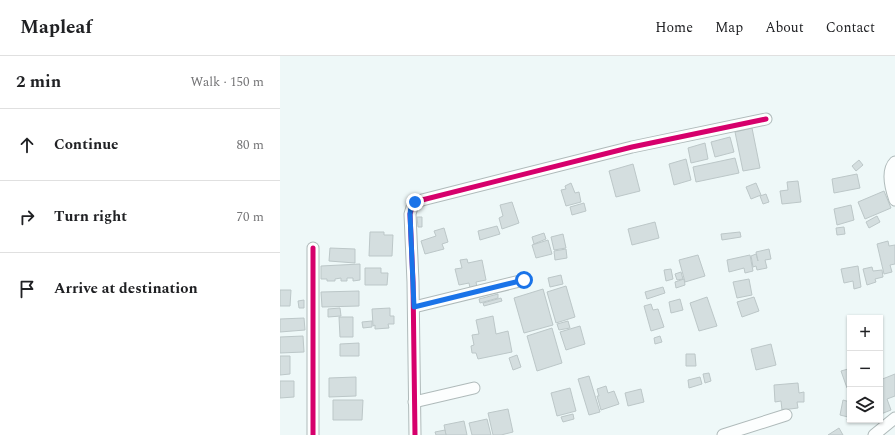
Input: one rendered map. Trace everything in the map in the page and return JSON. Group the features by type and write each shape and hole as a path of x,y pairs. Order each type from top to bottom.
{"street":[{"path":"415,435 414,307 410,214 411,206 415,202 632,147 766,119"},
{"path":"895,162 891,167 890,175 892,192 895,200"},
{"path":"313,248 314,435"},
{"path":"414,307 524,280"},
{"path":"414,402 474,388"},
{"path":"723,435 786,416"},
{"path":"874,435 895,418"}],"building":[{"path":"752,128 760,168 743,171 735,132"},
{"path":"730,137 734,152 715,157 711,142"},
{"path":"705,143 708,159 691,163 688,148"},
{"path":"735,158 739,173 696,182 693,167"},
{"path":"686,159 691,180 674,185 669,164"},
{"path":"859,160 863,165 856,171 852,166"},
{"path":"633,164 640,191 616,197 609,171"},
{"path":"857,174 860,188 834,193 832,179"},
{"path":"798,181 801,202 782,204 780,191 788,190 787,182"},
{"path":"571,183 575,193 579,192 581,202 566,206 561,190 566,189 565,186"},
{"path":"756,183 761,195 751,199 746,187"},
{"path":"884,191 891,208 865,219 858,202"},
{"path":"766,194 769,202 763,204 760,196"},
{"path":"512,202 519,223 502,229 499,218 503,216 500,205"},
{"path":"584,203 586,211 572,215 570,207"},
{"path":"851,205 854,220 837,225 834,209"},
{"path":"877,216 880,222 869,228 866,222"},
{"path":"417,217 422,217 422,227 418,227"},
{"path":"655,222 659,238 632,245 628,229"},
{"path":"497,226 500,234 480,240 478,231"},
{"path":"844,227 845,234 837,235 836,228"},
{"path":"444,228 448,242 442,244 444,249 425,254 421,241 436,236 434,231"},
{"path":"370,232 384,232 384,235 393,235 392,256 369,256"},
{"path":"740,232 741,237 722,240 721,234"},
{"path":"544,233 546,239 534,244 532,237"},
{"path":"563,234 566,248 554,250 551,237"},
{"path":"548,240 552,254 536,258 532,245"},
{"path":"888,241 889,246 895,245 895,264 890,265 892,272 884,274 877,244"},
{"path":"330,248 355,249 355,263 329,261"},
{"path":"566,249 567,258 555,260 554,251"},
{"path":"769,249 771,259 765,260 767,268 757,270 756,266 753,267 751,256 756,254 758,261 756,252"},
{"path":"698,255 705,276 685,282 679,260"},
{"path":"750,255 753,271 745,273 744,268 729,272 727,260"},
{"path":"467,259 468,263 482,260 486,280 476,282 477,287 470,288 469,283 459,285 455,269 462,268 460,260"},
{"path":"360,264 360,280 353,281 353,278 347,278 347,281 341,281 341,278 335,279 335,281 327,281 327,279 321,279 321,266"},
{"path":"858,266 861,287 854,289 853,281 844,283 841,269"},
{"path":"872,267 873,271 882,270 883,277 875,279 876,282 867,285 863,269"},
{"path":"365,268 381,268 381,273 388,273 387,285 365,285"},
{"path":"671,269 673,279 666,281 664,270"},
{"path":"681,272 683,279 677,280 675,274"},
{"path":"561,275 563,284 550,287 548,278"},
{"path":"684,279 685,285 676,288 675,282"},
{"path":"749,279 752,295 737,298 733,282"},
{"path":"566,286 575,317 556,323 547,292"},
{"path":"663,287 665,293 647,299 645,292"},
{"path":"543,289 553,325 524,333 514,298"},
{"path":"280,290 291,290 290,306 280,306"},
{"path":"359,291 359,306 322,307 321,292"},
{"path":"498,294 498,298 480,303 479,299"},
{"path":"707,297 717,326 699,331 690,303"},
{"path":"754,297 759,311 742,317 737,302"},
{"path":"501,298 502,301 484,306 483,303"},
{"path":"680,299 683,310 671,313 669,302"},
{"path":"304,300 304,308 299,308 298,301"},
{"path":"651,304 653,310 658,309 664,327 651,331 644,306"},
{"path":"340,308 341,316 328,317 328,309"},
{"path":"390,308 390,316 394,316 394,324 388,324 389,328 375,329 375,325 373,326 372,309"},
{"path":"493,316 496,334 508,331 512,352 478,359 476,353 472,353 471,346 474,345 472,335 479,334 476,320"},
{"path":"339,317 353,317 353,337 340,337"},
{"path":"304,318 305,330 280,332 280,319"},
{"path":"372,321 372,327 363,328 362,322"},
{"path":"568,321 570,328 559,330 557,324"},
{"path":"580,326 585,344 566,350 560,332"},
{"path":"552,328 562,363 537,371 527,336"},
{"path":"303,336 304,352 280,353 280,337"},
{"path":"660,336 662,342 655,344 654,338"},
{"path":"359,343 359,356 340,356 340,344"},
{"path":"771,344 776,365 756,370 751,349"},
{"path":"686,354 695,354 696,366 686,366"},
{"path":"517,355 521,367 513,370 509,358"},
{"path":"280,356 290,356 290,374 280,375"},
{"path":"847,369 847,388 841,371"},
{"path":"709,373 711,381 705,383 703,374"},
{"path":"895,374 895,396 887,399 891,410 883,413 883,387 883,379"},
{"path":"589,376 600,412 589,415 578,379"},
{"path":"356,377 356,396 329,397 329,378"},
{"path":"700,377 702,384 689,388 688,380"},
{"path":"280,381 294,381 294,397 280,398"},
{"path":"798,383 799,393 804,392 804,402 797,402 798,408 782,410 781,401 775,402 774,385"},
{"path":"606,386 608,393 614,391 619,404 601,410 597,396 599,396 597,389"},
{"path":"570,388 576,411 557,416 551,393"},
{"path":"641,389 644,402 628,406 625,393"},
{"path":"333,400 363,400 362,420 333,420"},
{"path":"843,400 847,401 847,417 840,415"},
{"path":"508,409 513,432 493,435 488,413"},
{"path":"573,414 574,419 563,422 561,417"},
{"path":"487,419 491,435 472,435 469,423"},
{"path":"464,421 467,435 446,435 444,425"},
{"path":"839,428 843,435 828,435"},
{"path":"445,430 446,435 436,435 435,432"}],"cycle path":[{"path":"415,435 413,282 410,214 413,204 422,200 632,147 766,119"},
{"path":"313,248 313,435"}],"route":[{"path":"415,202 411,206 410,214 414,307 524,280"}]}
